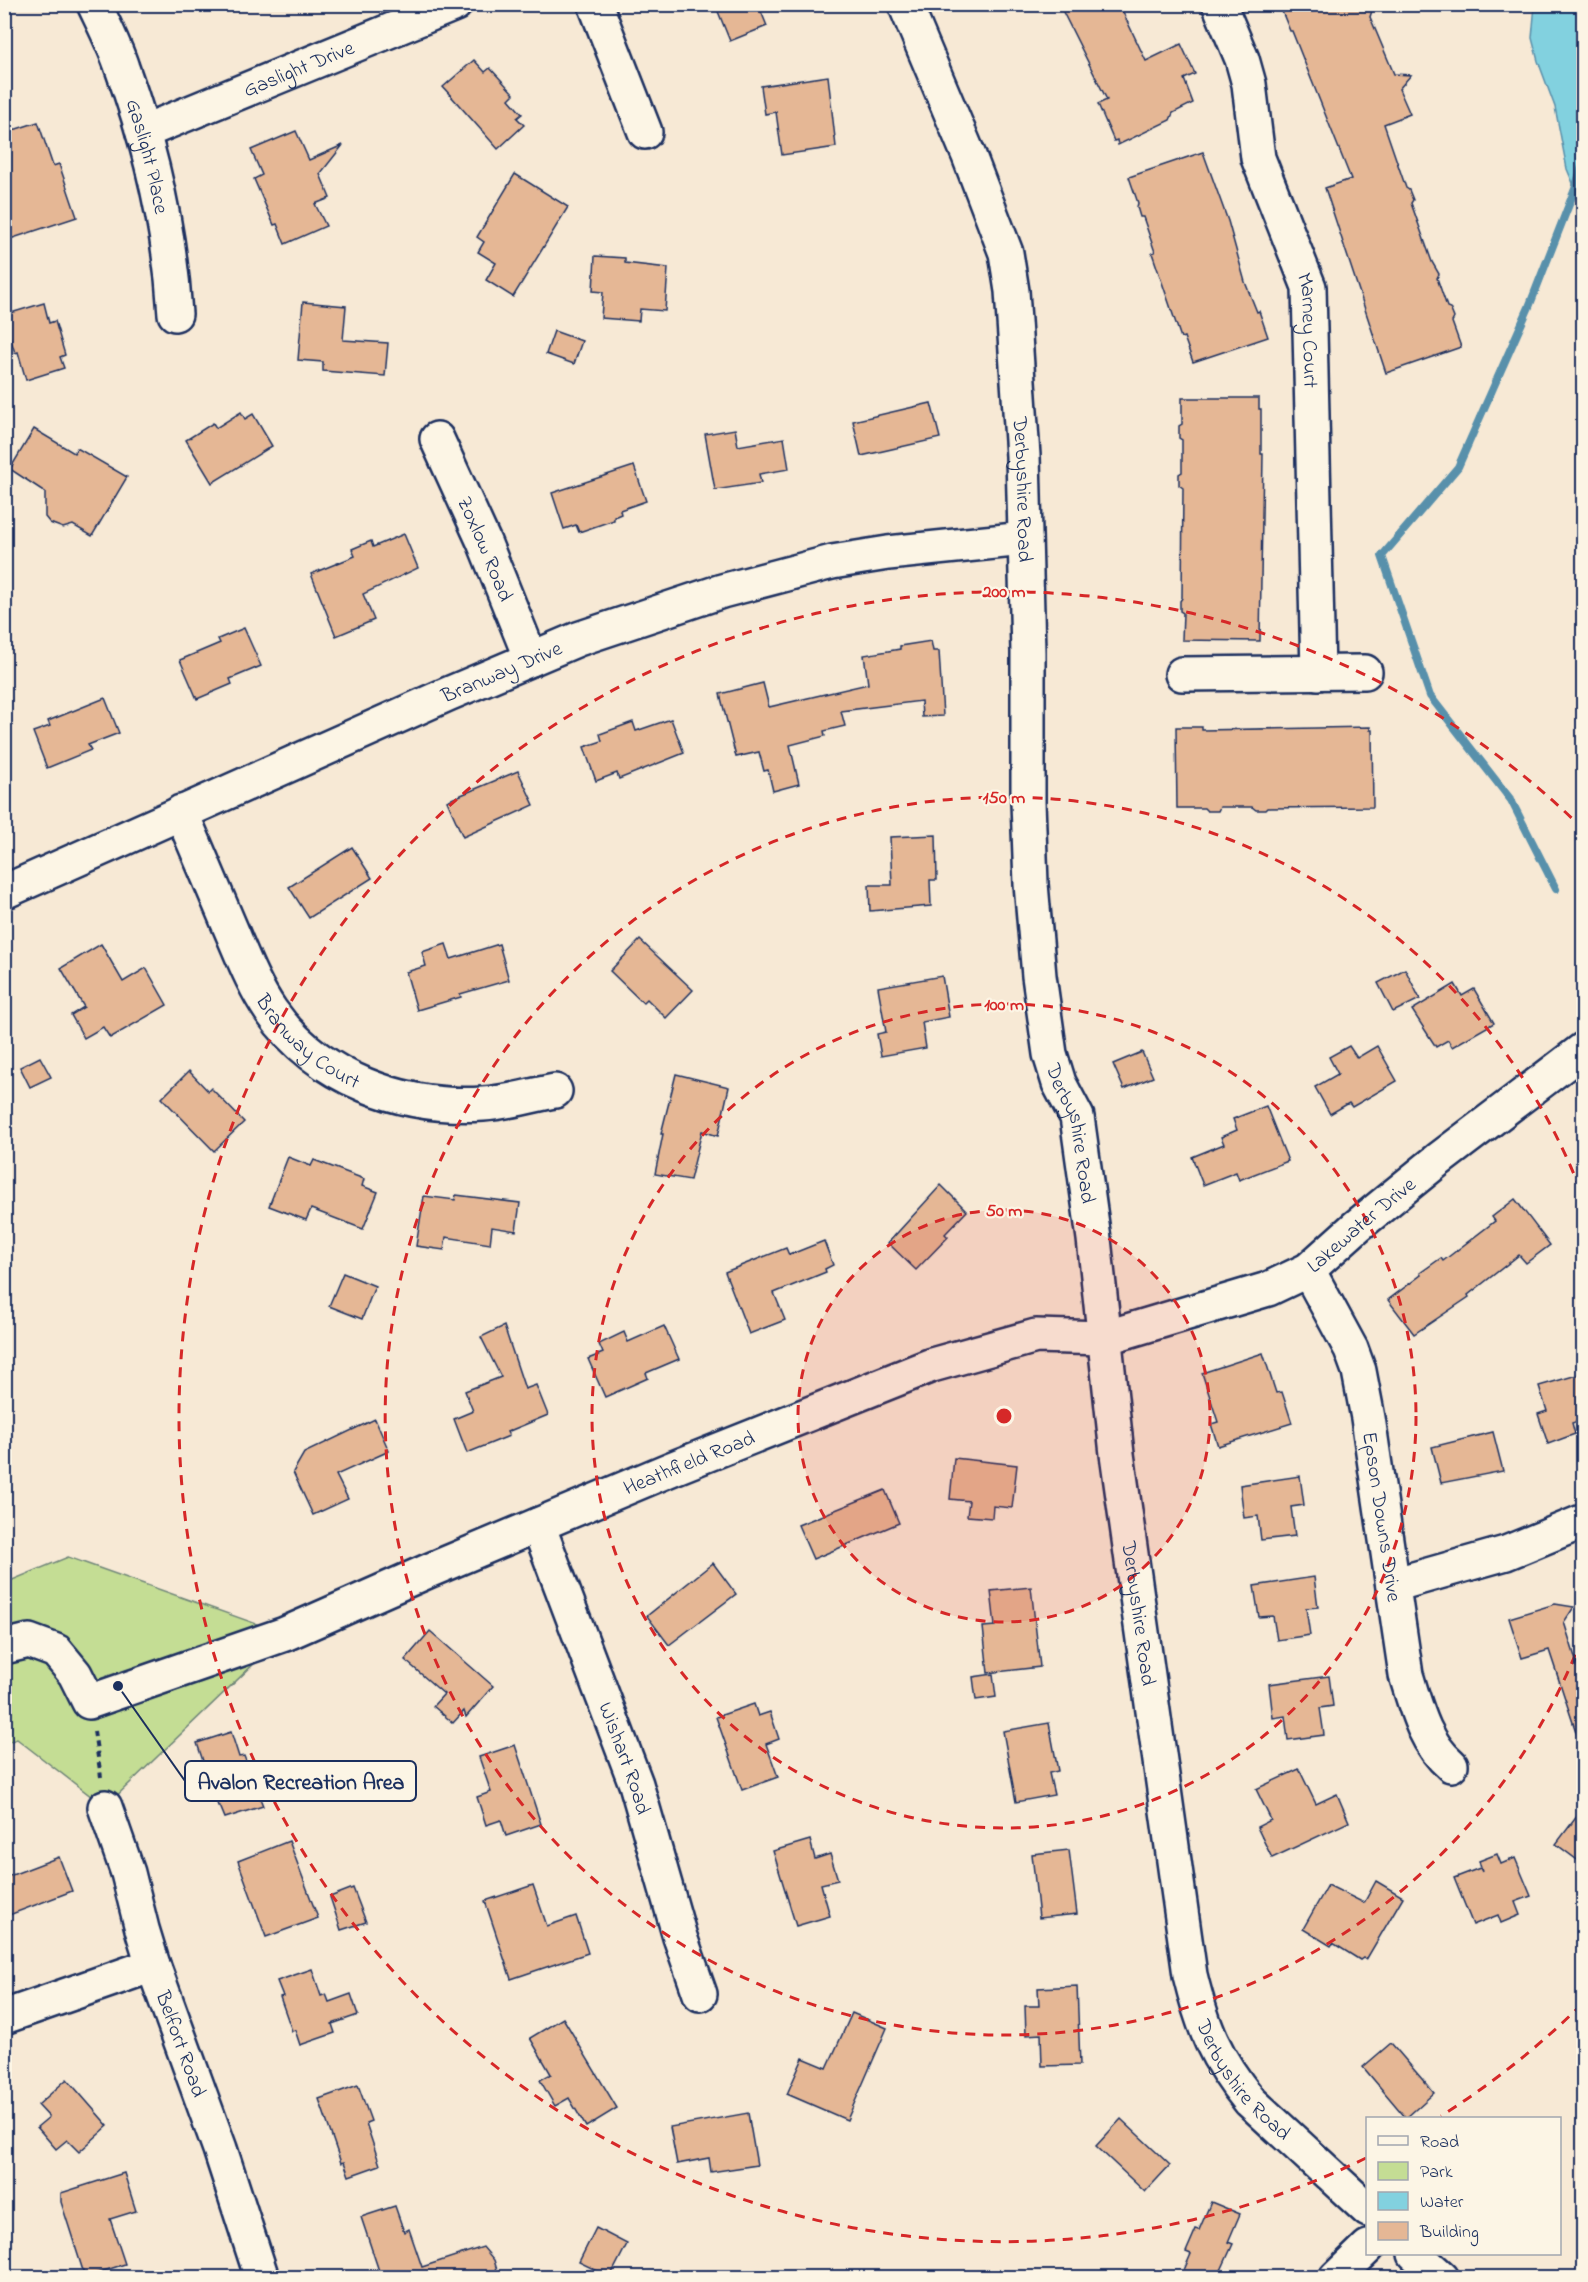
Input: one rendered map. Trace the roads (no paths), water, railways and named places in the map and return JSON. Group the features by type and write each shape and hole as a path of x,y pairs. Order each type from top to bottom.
{"street":[{"name":"Gaslight Place","path":"94,4 122,66 154,167 172,264 175,314"},
{"name":"Gaslight Drive","path":"143,132 455,4"},
{"path":"595,4 645,132"},
{"name":"Derbyshire Road","path":"905,4 969,156 1006,254 1012,291 1021,421 1025,539 1031,884 1039,976 1050,1054 1059,1083 1077,1117 1094,1239 1117,1454 1190,1975 1200,2016 1218,2058 1250,2101 1366,2208"},
{"name":"Marney Court","path":"1219,4 1242,58 1249,84 1257,159 1309,287 1318,673"},
{"name":"Zoxlow Road","path":"437,439 484,542 531,659"},
{"name":"Branway Drive","path":"4,892 181,812 578,639 722,591 832,562 888,553 1025,539"},
{"path":"1182,674 1365,672"},
{"name":"Branway Court","path":"181,812 254,982 272,1012 292,1035 325,1064 341,1075 375,1090 417,1101 484,1104 555,1091"},
{"name":"Lakewater Drive","path":"1104,1338 1268,1289 1308,1270 1357,1226 1438,1160 1584,1049"},
{"name":"Epson Downs Drive","path":"1308,1270 1351,1348 1359,1371 1406,1674 1419,1715 1433,1746 1451,1765"},
{"name":"Heathfield Road","path":"4,1647 29,1641 56,1651 75,1674 89,1702 285,1634 671,1469 932,1365 1036,1336 1104,1338"},
{"path":"1393,1584 1506,1553 1584,1521"},
{"name":"Wishart Road","path":"538,1525 636,1784 680,1937 700,1994"},
{"name":"Belfort Road","path":"105,1807 128,1873 153,1965 220,2149 262,2277"},
{"path":"4,2017 153,1965"},
{"path":"1336,2277 1366,2249"},
{"path":"1417,2255 1442,2277"}],"water":[{"path":"1535,5 1583,5 1583,207 1567,169 1555,107 1532,38"}],"waterway":[{"path":"1556,889 1511,800 1430,696 1382,556 1458,467 1529,307 1584,160"}],"place":[{"name":"Avalon Recreation Area","path":"118,1686"}]}
